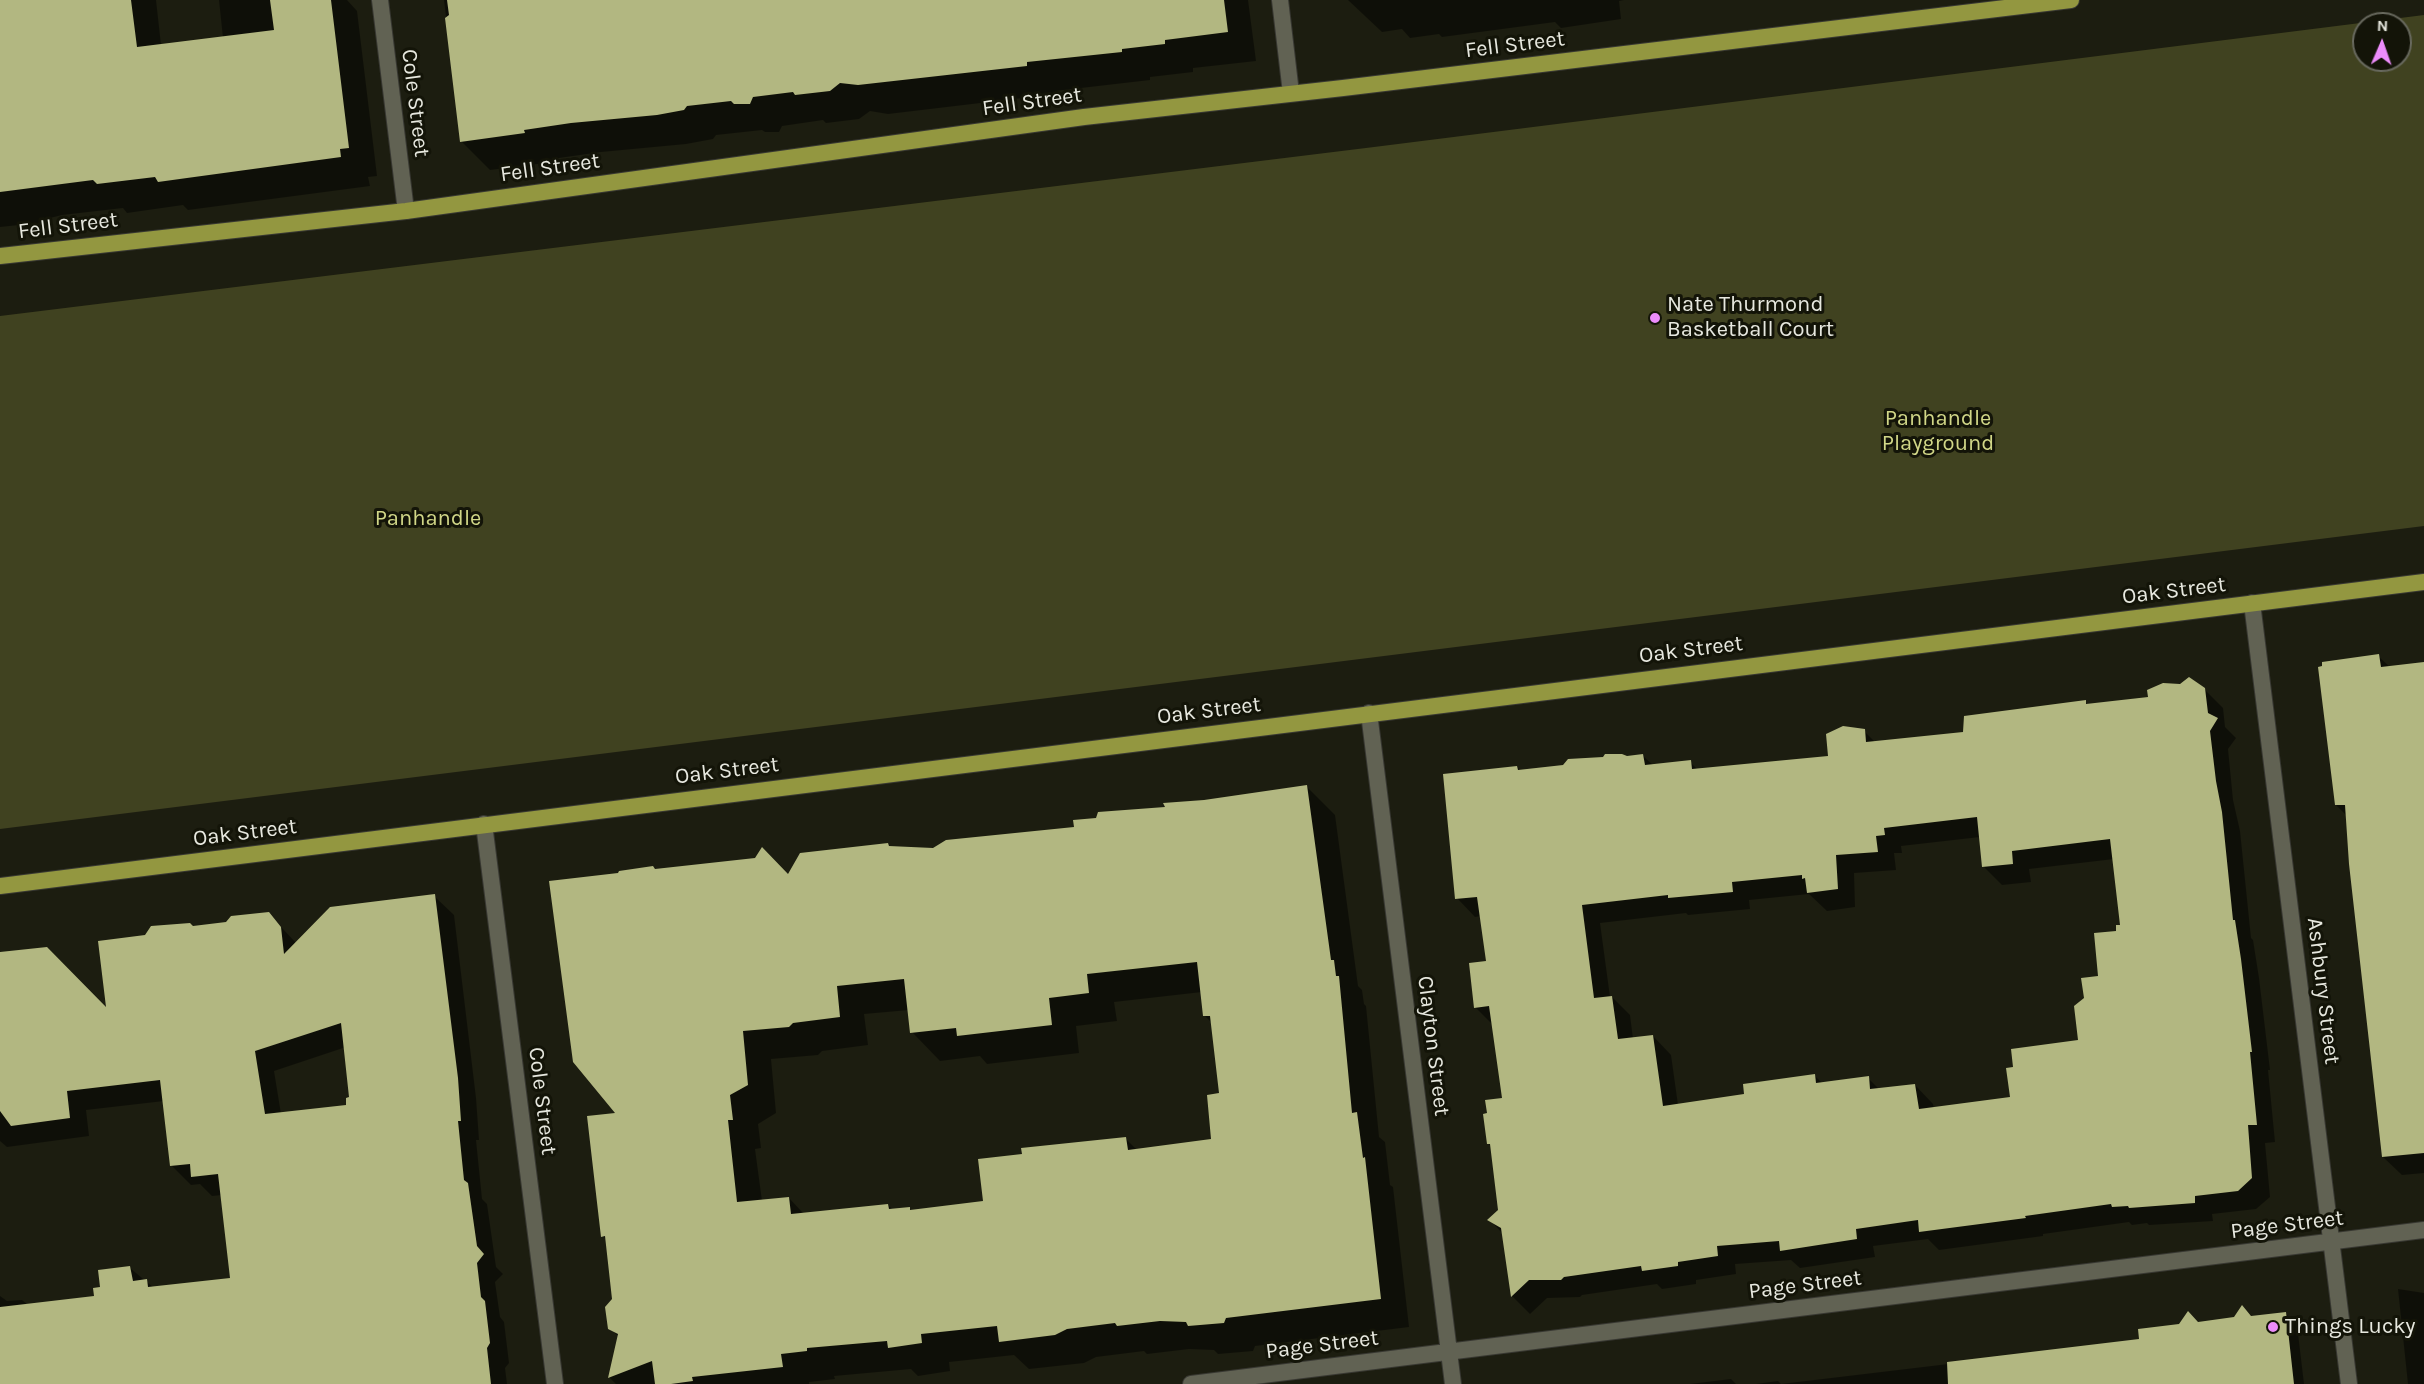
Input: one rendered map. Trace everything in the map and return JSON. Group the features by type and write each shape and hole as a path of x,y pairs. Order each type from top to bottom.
{"main road":[{"name":"Fell Street","path":"0,256 406,211 1073,118 2071,0"},
{"name":"Oak Street","path":"0,886 2424,582"}],"street":[{"name":"Cole Street","path":"380,0 406,211"},
{"path":"1280,0 1291,93"},
{"name":"Ashbury Street","path":"2252,603 2349,1384"},
{"name":"Clayton Street","path":"1369,713 1453,1384"},
{"name":"Cole Street","path":"484,824 555,1384"},
{"name":"Page Street","path":"1191,1384 2424,1230"}],"green space":[{"name":"Panhandle","path":"2424,15 2424,526 0,829 0,316 2352,24 2352,72 2412,72 2412,17"}],"building":[{"path":"0,0 131,0 137,47 274,30 270,0 331,0 349,148 340,149 341,157 158,182 155,177 97,184 93,180 0,192"},
{"path":"447,0 1224,0 1228,32 1165,40 1165,44 1122,49 1122,52 1027,62 1027,66 858,85 840,83 830,91 795,95 793,92 753,97 750,104 734,104 731,101 687,106 684,110 657,115 571,123 524,130 525,133 460,142 445,18 449,15"},
{"path":"2379,654 2381,667 2424,662 2424,1153 2382,1157 2349,864 2345,805 2335,805 2318,667 2322,666 2322,662"},
{"path":"2189,677 2205,688 2208,713 2218,718 2210,731 2222,812 2233,920 2235,920 2241,959 2252,1052 2250,1052 2257,1125 2248,1125 2252,1178 2238,1191 2195,1196 2195,1203 2129,1208 2128,1206 2112,1207 2111,1204 1919,1232 1918,1220 1856,1229 1857,1239 1780,1251 1779,1241 1717,1246 1718,1256 1678,1262 1678,1266 1642,1271 1641,1266 1564,1277 1561,1280 1529,1280 1511,1297 1501,1228 1487,1220 1498,1210 1490,1144 1487,1144 1483,1114 1487,1113 1485,1100 1502,1098 1489,1006 1474,1008 1469,963 1486,961 1477,897 1455,899 1443,774 1517,766 1518,770 1563,765 1568,759 1603,757 1605,754 1627,756 1643,754 1645,765 1691,760 1692,769 1828,756 1826,734 1843,726 1865,729 1866,742 1963,732 1964,716 2086,700 2086,704 2148,697 2147,690 2163,683 2180,684","holes":["1977,817 1982,867 2013,864 2012,851 2110,839 2120,925 2116,925 2116,931 2094,933 2098,976 2081,978 2084,998 2074,1006 2078,1040 2011,1049 2013,1067 2006,1068 2010,1097 1919,1109 1915,1084 1870,1089 1869,1076 1816,1083 1815,1074 1743,1084 1744,1094 1663,1106 1653,1035 1618,1039 1612,996 1594,998 1582,905 1668,895 1668,898 1733,892 1732,882 1802,875 1802,879 1805,878 1807,893 1838,889 1836,855 1878,852 1876,836 1885,835 1884,828"]},
{"path":"1307,785 1331,960 1334,960 1336,976 1339,976 1352,1113 1357,1112 1363,1158 1365,1157 1381,1299 1226,1318 1224,1323 1188,1326 1186,1322 1160,1321 1117,1326 1115,1323 1067,1329 1055,1335 999,1342 997,1326 921,1334 922,1343 888,1348 887,1341 807,1348 807,1351 781,1354 783,1367 692,1377 693,1381 671,1384 655,1384 652,1361 608,1378 618,1334 608,1329 605,1307 612,1299 605,1236 601,1237 587,1116 615,1113 573,1062 549,881 618,873 653,866 655,869 755,858 762,847 788,874 800,853 888,843 889,846 933,848 946,840 1074,827 1073,820 1096,818 1098,812 1165,807 1163,803 1204,800","holes":["1197,962 1203,1016 1210,1016 1219,1093 1207,1095 1211,1139 1128,1150 1126,1137 1021,1148 1022,1154 978,1159 983,1201 910,1210 910,1207 889,1209 888,1204 791,1214 789,1197 737,1202 728,1120 733,1120 730,1095 748,1085 743,1031 789,1027 793,1023 840,1017 837,986 904,979 910,1033 956,1028 957,1036 1052,1025 1049,998 1089,993 1087,974"]},
{"path":"435,894 458,1078 461,1121 458,1121 464,1180 468,1183 477,1246 484,1254 477,1263 481,1297 485,1301 490,1343 487,1348 491,1384 0,1384 0,1307 94,1296 93,1288 100,1287 98,1270 130,1266 133,1281 147,1279 148,1287 230,1278 218,1174 191,1177 190,1164 170,1166 160,1080 67,1091 70,1118 11,1126 0,1111 0,952 47,947 106,1007 98,941 145,935 151,926 190,923 193,926 226,922 231,916 269,912 281,927 284,954 330,907","holes":["341,1023 349,1097 346,1098 346,1105 265,1114 255,1051"]},
{"path":"2242,1305 2251,1316 2286,1312 2294,1384 1948,1384 1947,1362 2139,1339 2138,1329 2179,1324 2188,1311 2198,1322 2234,1317"}],"place":[{"name":"Nate Thurmond Basketball Court","path":"1655,318"},
{"name":"Things Lucky","path":"2273,1327"}],"park label":[{"name":"Panhandle Playground","path":"1938,432"}]}
